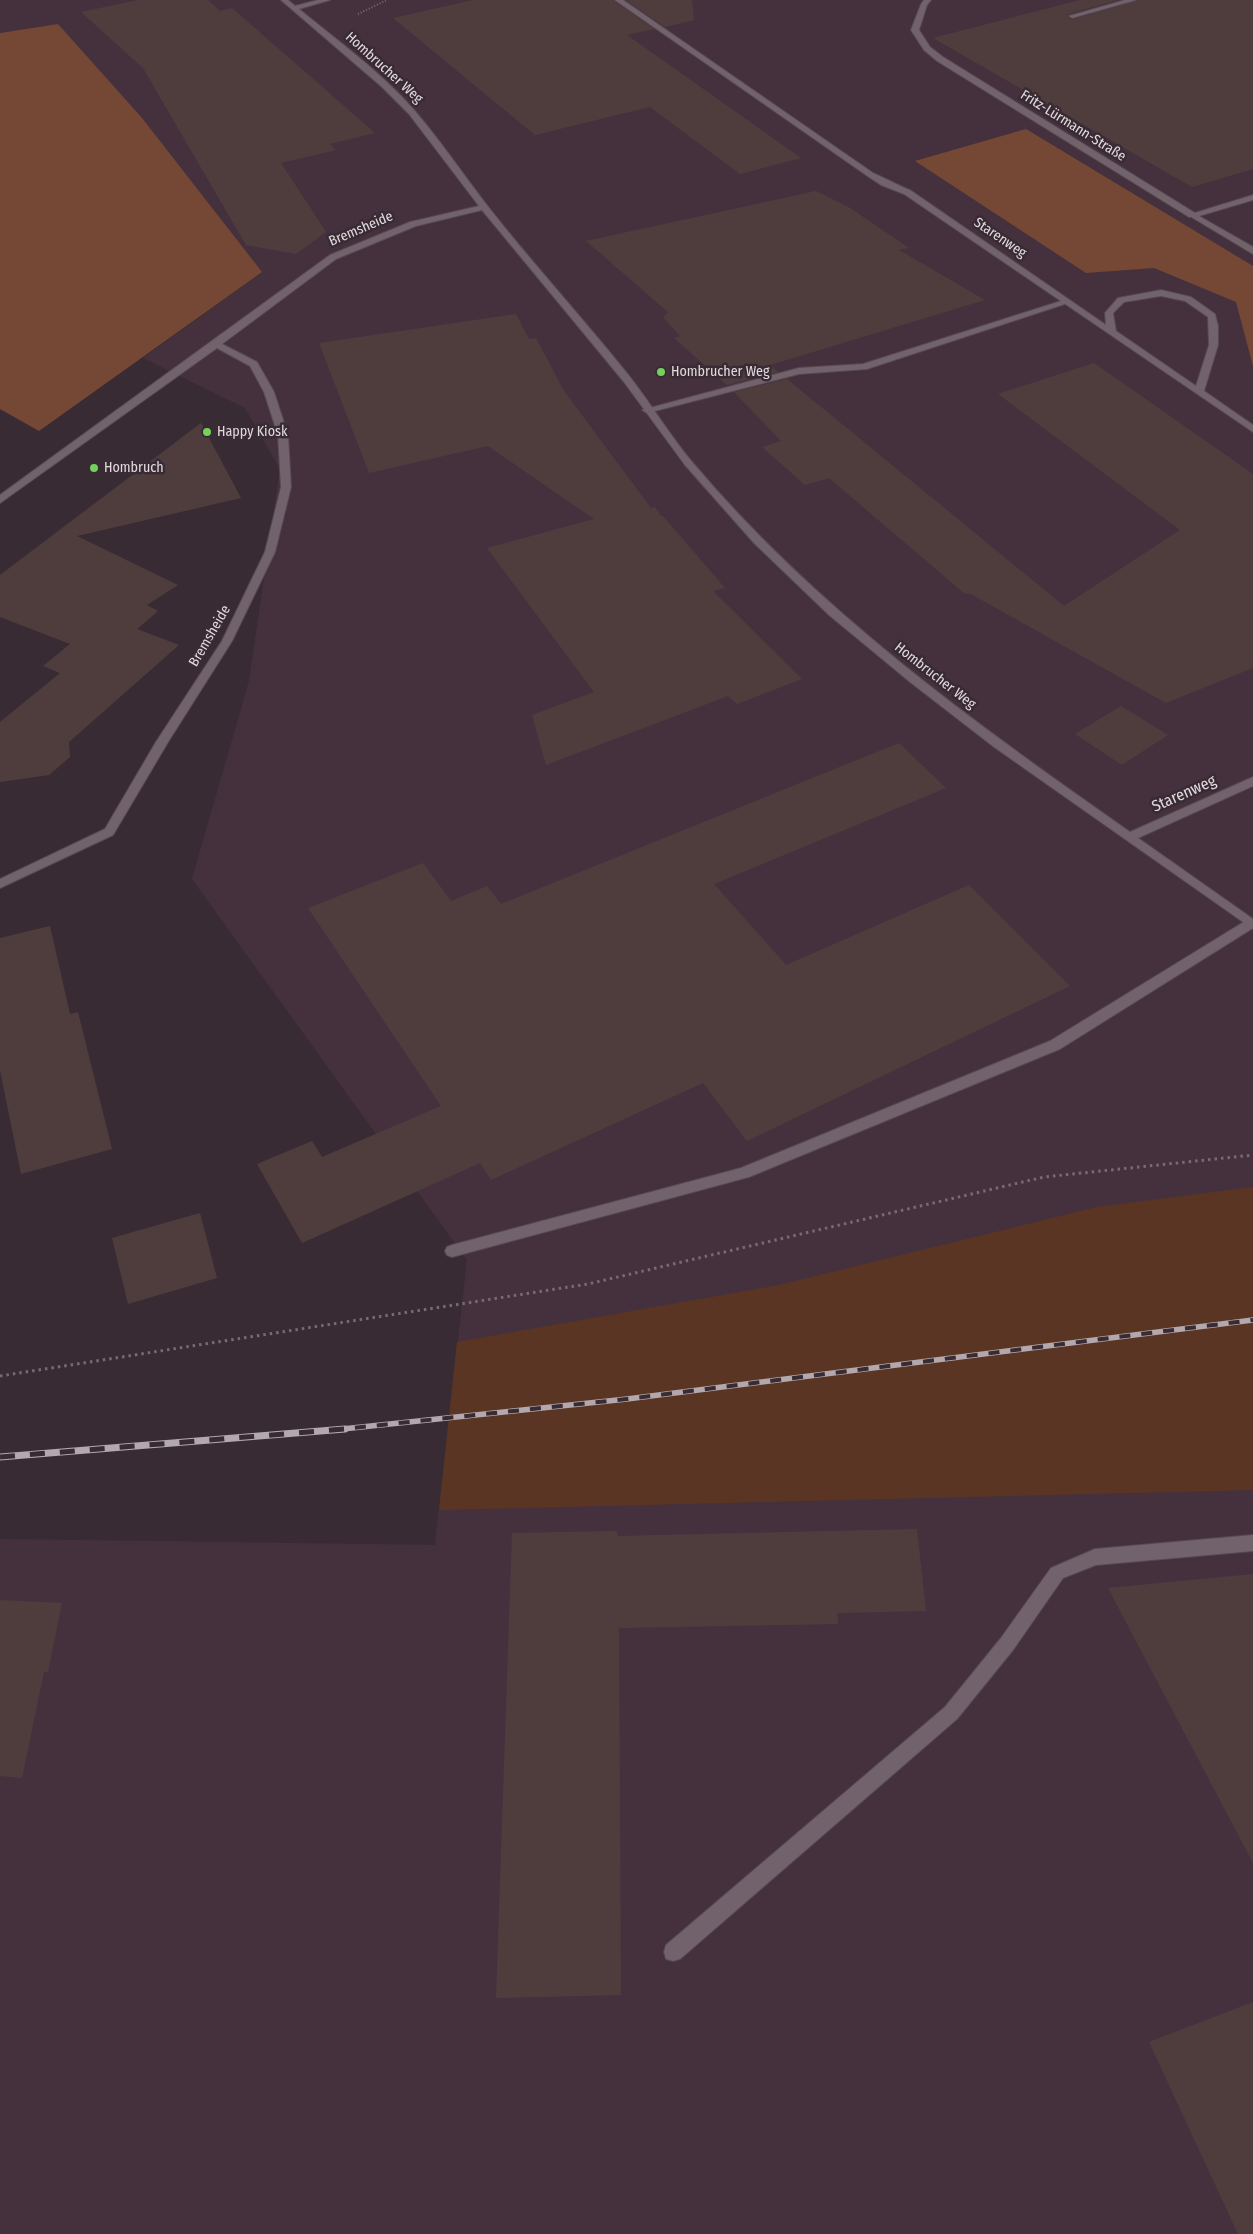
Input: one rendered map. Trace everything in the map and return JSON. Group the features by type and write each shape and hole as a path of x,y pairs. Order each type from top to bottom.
{"street":[{"name":"Hombrucher Weg","path":"284,0 385,85 412,112 484,207 627,380 647,410 722,502 841,621 926,690 1128,837 1252,924"},
{"path":"294,8 327,0"},
{"name":"Starenweg","path":"618,0 869,174 884,184 906,192 1199,390 1253,429"},
{"name":"Fritz-Lürmann-Straße","path":"928,0 924,4 915,30 927,48 940,59 1253,251"},
{"path":"1072,16 1133,0"},
{"path":"1192,215 1253,197"},
{"name":"Bremsheide","path":"0,500 333,257 413,224 484,207"},
{"path":"1112,331 1109,313 1121,300 1141,295 1161,294 1188,299 1212,316 1215,329 1213,348 1199,390"},
{"path":"647,410 799,370 864,367 1067,302"},
{"name":"Bremsheide","path":"0,884 109,832 162,742 227,641 270,552 286,487 283,435 269,392 254,364 216,344"},
{"name":"Starenweg","path":"1128,837 1253,781"},
{"path":"452,1251 744,1173 1055,1045 1252,924"},
{"path":"673,1952 951,1713 1007,1644 1057,1573 1095,1556 1253,1543"}],"path":[{"path":"0,1376 588,1284 1044,1177 1253,1155"}],"shaded area":[{"path":"0,0 1253,0 1253,2234 0,2234 0,1539 435,1545 467,1260 192,879 249,681 280,469 245,408 143,358 262,272 58,24 0,33"},
{"path":"58,24 142,118 262,272 39,431 0,409 0,33"},
{"path":"1026,129 1253,266 1253,366 1236,302 1154,268 1086,273 915,161"},
{"path":"1253,1187 1253,1490 439,1510 457,1342 779,1285 1097,1207"}],"building":[{"path":"138,0 208,0 220,11 232,8 375,133 330,144 336,150 281,163 326,232 296,254 246,245 143,68 81,12"},
{"path":"473,0 613,0 654,29 627,35 801,158 740,174 650,107 535,135 393,18"},
{"path":"626,0 692,0 694,20 665,27"},
{"path":"1080,0 1118,0 1068,14 1067,16 1071,20 1138,0 1253,0 1253,169 1192,187 933,38"},
{"path":"816,191 850,208 909,248 899,250 985,300 770,365 778,372 727,385 674,338 680,336 663,317 668,312 586,241"},
{"path":"516,314 529,339 536,338 564,391 651,508 655,507 725,588 713,591 802,679 737,704 728,696 546,765 532,715 594,692 487,548 594,519 488,446 369,473 319,343"},
{"path":"1094,363 1253,474 1253,668 1166,703 969,593 965,594 829,478 805,485 762,447 781,441 734,392 787,379 1064,606 1180,530 998,394"},
{"path":"201,423 241,498 77,536 178,585 147,605 158,611 137,629 179,645 69,742 70,757 49,775 0,782 0,722 60,673 43,666 70,644 0,617 0,575"},
{"path":"1121,706 1168,735 1122,765 1075,734"},
{"path":"899,743 946,788 714,884 786,965 969,885 1070,986 747,1141 703,1083 491,1180 480,1163 302,1243 257,1164 312,1141 322,1157 441,1106 308,908 423,863 451,901 487,886 501,904"},
{"path":"50,926 70,1014 78,1012 112,1149 21,1174 0,1070 0,938"},
{"path":"200,1213 217,1278 128,1304 112,1238"},
{"path":"917,1529 926,1611 837,1613 838,1624 619,1628 621,1995 496,1998 512,1533 617,1531 618,1536"},
{"path":"1253,1574 1253,1863 1108,1588"},
{"path":"0,1600 62,1603 48,1672 44,1672 22,1778 0,1776"},
{"path":"1253,2002 1253,2234 1238,2234 1149,2042"}],"railway":[{"path":"334,1430 627,1399 1253,1320"},
{"path":"334,1430 345,1429"},
{"path":"0,1457 334,1430"}],"place":[{"name":"Hombrucher Weg","path":"661,372"},
{"name":"Happy Kiosk","path":"207,432"},
{"name":"Hombruch","path":"94,468"}]}
